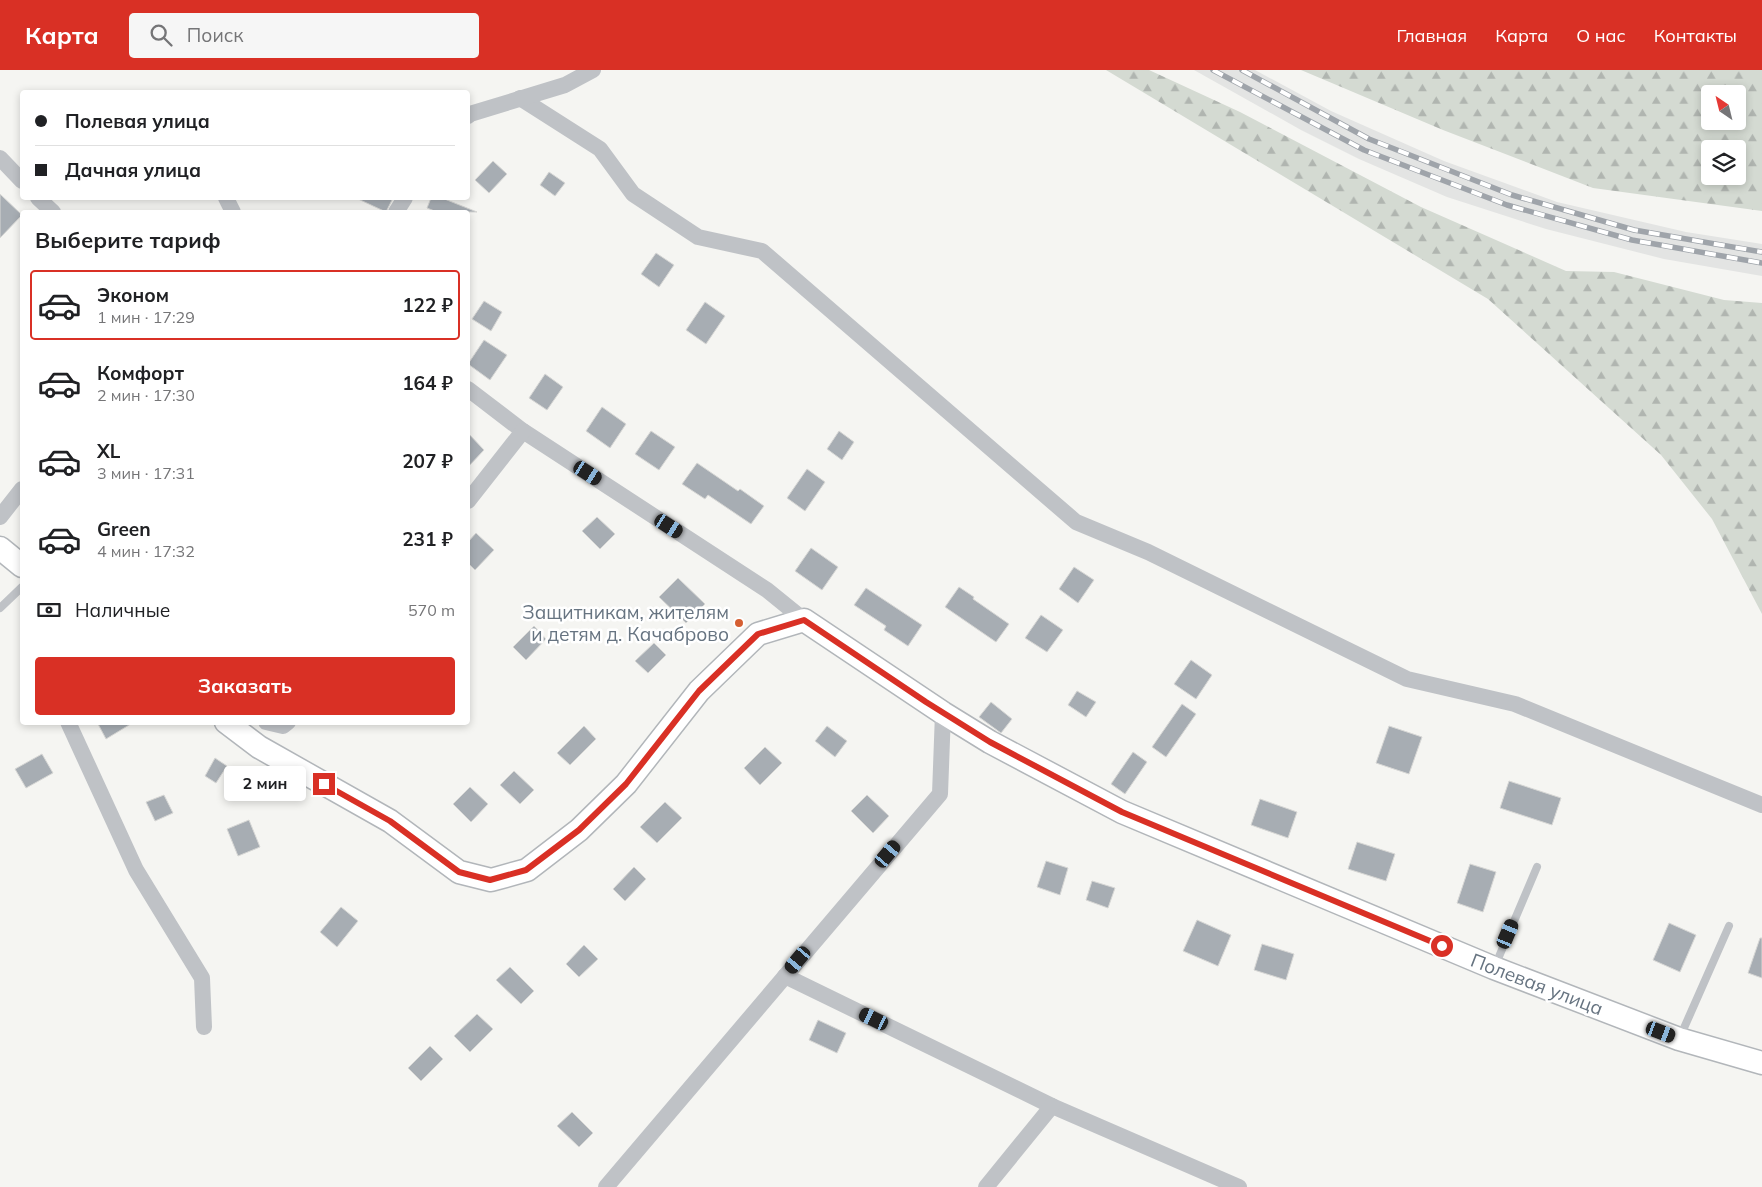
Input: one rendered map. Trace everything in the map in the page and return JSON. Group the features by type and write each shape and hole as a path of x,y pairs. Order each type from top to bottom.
{"street":[{"path":"470,114 565,85 593,70"},
{"path":"520,98 600,149 633,194 698,237 762,251 1076,522 1148,552 1407,679 1515,704 1762,806"},
{"path":"0,158 20,179"},
{"path":"40,200 51,210"},
{"name":"Полевая улица","path":"470,391 523,431 766,590 804,620 943,713 990,742 1122,812 1494,968 1679,1039 1762,1063"},
{"path":"470,498 523,431"},
{"path":"0,517 20,492"},
{"path":"0,548 20,564"},
{"path":"230,725 259,747 390,821 459,872 490,880 526,870 579,830 626,784 699,691 758,634 804,620"},
{"path":"606,1187 940,794 943,713"},
{"path":"69,725 136,870 202,978 204,1027"},
{"path":"786,976 1052,1106 1240,1187"},
{"path":"986,1187 1052,1106"}],"lane":[{"path":"0,608 20,589"},
{"path":"1494,968 1537,867"},
{"path":"1679,1039 1729,926"}],"shaded area":[{"path":"1194,70 1255,70 1331,111 1444,161 1557,202 1686,232 1762,244 1762,276 1664,259 1546,229 1447,197 1359,159 1301,130"}],"green space":[{"path":"1106,70 1149,70 1240,112 1421,207 1566,271 1614,272 1724,300 1762,303 1762,614 1712,519 1661,455 1488,299"},
{"path":"1301,70 1762,70 1762,211 1593,188 1443,130"}],"building":[{"path":"493,161 507,174 489,193 475,180"},
{"path":"549,172 565,183 555,196 540,185"},
{"path":"0,194 20,213 20,217 0,238"},
{"path":"360,200 392,200 387,210 382,210"},
{"path":"430,200 447,200 477,212 470,212 470,210 432,210 427,208"},
{"path":"656,253 674,265 659,287 641,274"},
{"path":"484,301 502,312 491,331 472,319"},
{"path":"705,302 725,316 706,344 686,330"},
{"path":"484,340 507,355 490,380 470,365 470,361"},
{"path":"545,374 563,387 547,410 529,398"},
{"path":"602,407 626,424 610,448 586,431"},
{"path":"651,431 675,447 659,470 635,454"},
{"path":"839,431 854,442 842,460 827,449"},
{"path":"470,435 484,450 470,465"},
{"path":"697,463 764,506 751,524 708,495 705,499 682,484"},
{"path":"807,469 825,482 805,511 787,498"},
{"path":"597,517 615,534 600,549 582,531"},
{"path":"476,533 494,550 475,570 470,565 470,540"},
{"path":"811,548 838,567 822,590 795,571"},
{"path":"1074,567 1094,580 1078,603 1059,589"},
{"path":"678,578 705,604 686,623 659,597"},
{"path":"959,587 1009,624 996,642 945,607"},
{"path":"866,588 922,625 908,646 884,630 886,626 854,605"},
{"path":"1041,615 1063,630 1047,652 1025,638"},
{"path":"534,626 546,639 526,660 513,647"},
{"path":"654,643 666,655 648,673 635,661"},
{"path":"1191,660 1212,675 1196,699 1174,684"},
{"path":"1077,691 1096,702 1086,717 1068,705"},
{"path":"991,702 1012,719 1001,733 979,717"},
{"path":"1182,704 1196,714 1166,757 1152,747"},
{"path":"99,725 129,725 106,739"},
{"path":"584,726 596,739 570,765 557,753"},
{"path":"827,726 847,741 835,757 815,741"},
{"path":"1389,726 1422,737 1409,774 1376,763"},
{"path":"765,747 782,763 760,785 744,768"},
{"path":"1133,752 1147,762 1125,794 1111,784"},
{"path":"42,754 53,773 26,788 15,769"},
{"path":"215,758 227,766 216,783 205,776"},
{"path":"514,771 534,790 520,804 500,785"},
{"path":"1509,781 1561,798 1552,825 1500,808"},
{"path":"470,787 488,804 471,822 453,804"},
{"path":"164,795 173,813 155,821 146,802"},
{"path":"867,795 889,816 873,833 851,811"},
{"path":"1260,799 1297,812 1288,838 1251,825"},
{"path":"665,802 682,818 657,843 640,827"},
{"path":"249,820 260,847 238,856 227,829"},
{"path":"1357,842 1395,854 1386,881 1348,869"},
{"path":"1046,861 1068,868 1060,895 1037,887"},
{"path":"1470,864 1496,872 1483,912 1457,903"},
{"path":"634,867 646,879 625,901 613,889"},
{"path":"1092,881 1115,888 1108,908 1086,900"},
{"path":"341,907 358,921 337,947 320,932"},
{"path":"1197,920 1231,935 1218,966 1183,951"},
{"path":"1669,923 1696,935 1680,972 1653,960"},
{"path":"1760,938 1762,938 1762,978 1748,973"},
{"path":"1262,944 1294,954 1286,980 1254,970"},
{"path":"584,945 598,959 579,977 566,964"},
{"path":"510,967 534,991 521,1004 496,980"},
{"path":"477,1014 493,1029 470,1052 454,1036"},
{"path":"818,1020 846,1033 837,1053 809,1040"},
{"path":"430,1046 443,1059 421,1081 408,1068"},
{"path":"572,1112 593,1133 579,1147 557,1126"}],"railway":[{"path":"1213,70 1364,150 1507,205 1632,240 1762,263"},
{"path":"1242,70 1369,139 1512,195 1634,230 1762,252"}],"place":[{"name":"Защитникам, жителям и детям д. Качаброво","path":"739,623"}],"route":[{"path":"324,784 390,821 459,872 490,880 518,873 526,870 579,830 626,784 699,691 758,634 804,620 926,702 990,742 1122,812 1442,946"}]}
